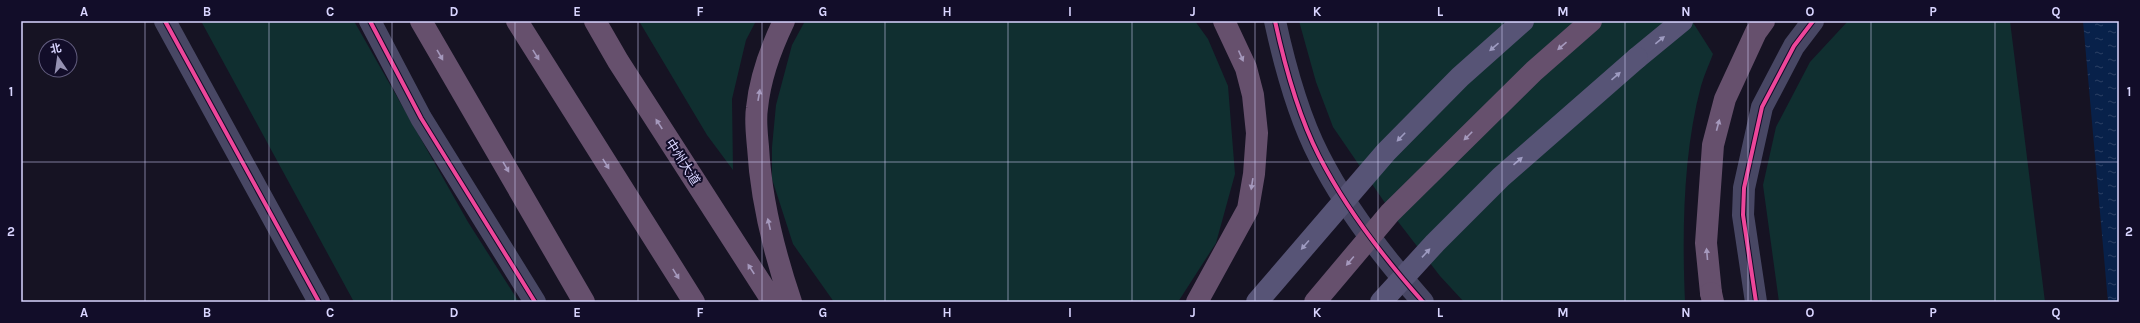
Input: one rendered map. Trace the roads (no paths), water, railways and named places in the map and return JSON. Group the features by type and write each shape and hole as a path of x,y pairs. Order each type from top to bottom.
{"highway":[{"path":"421,21 582,298"},
{"path":"517,21 694,302"},
{"name":"中州大道","path":"595,21 622,67 772,302"},
{"path":"784,21 774,42 763,75 756,108 760,185 781,273 790,302"},
{"path":"1197,302 1248,209 1254,174 1257,133 1253,95 1246,68 1224,21"},
{"path":"1315,302 1390,213 1534,71 1591,21"},
{"path":"1712,298 1706,243 1713,144 1725,99 1756,32 1764,21"}],"main road":[{"path":"1257,302 1386,152 1460,77 1523,21"},
{"path":"1381,302 1435,243 1501,176 1682,21"}],"street":[{"path":"165,21 319,302"},
{"path":"370,21 422,118 535,302"},
{"path":"1275,21 1291,83 1304,123 1319,157 1354,214 1396,271 1423,302"},
{"path":"1756,302 1743,215 1744,188 1762,107 1794,46 1813,21"}],"water":[{"path":"2083,21 2119,21 2119,302 2108,302"}]}
